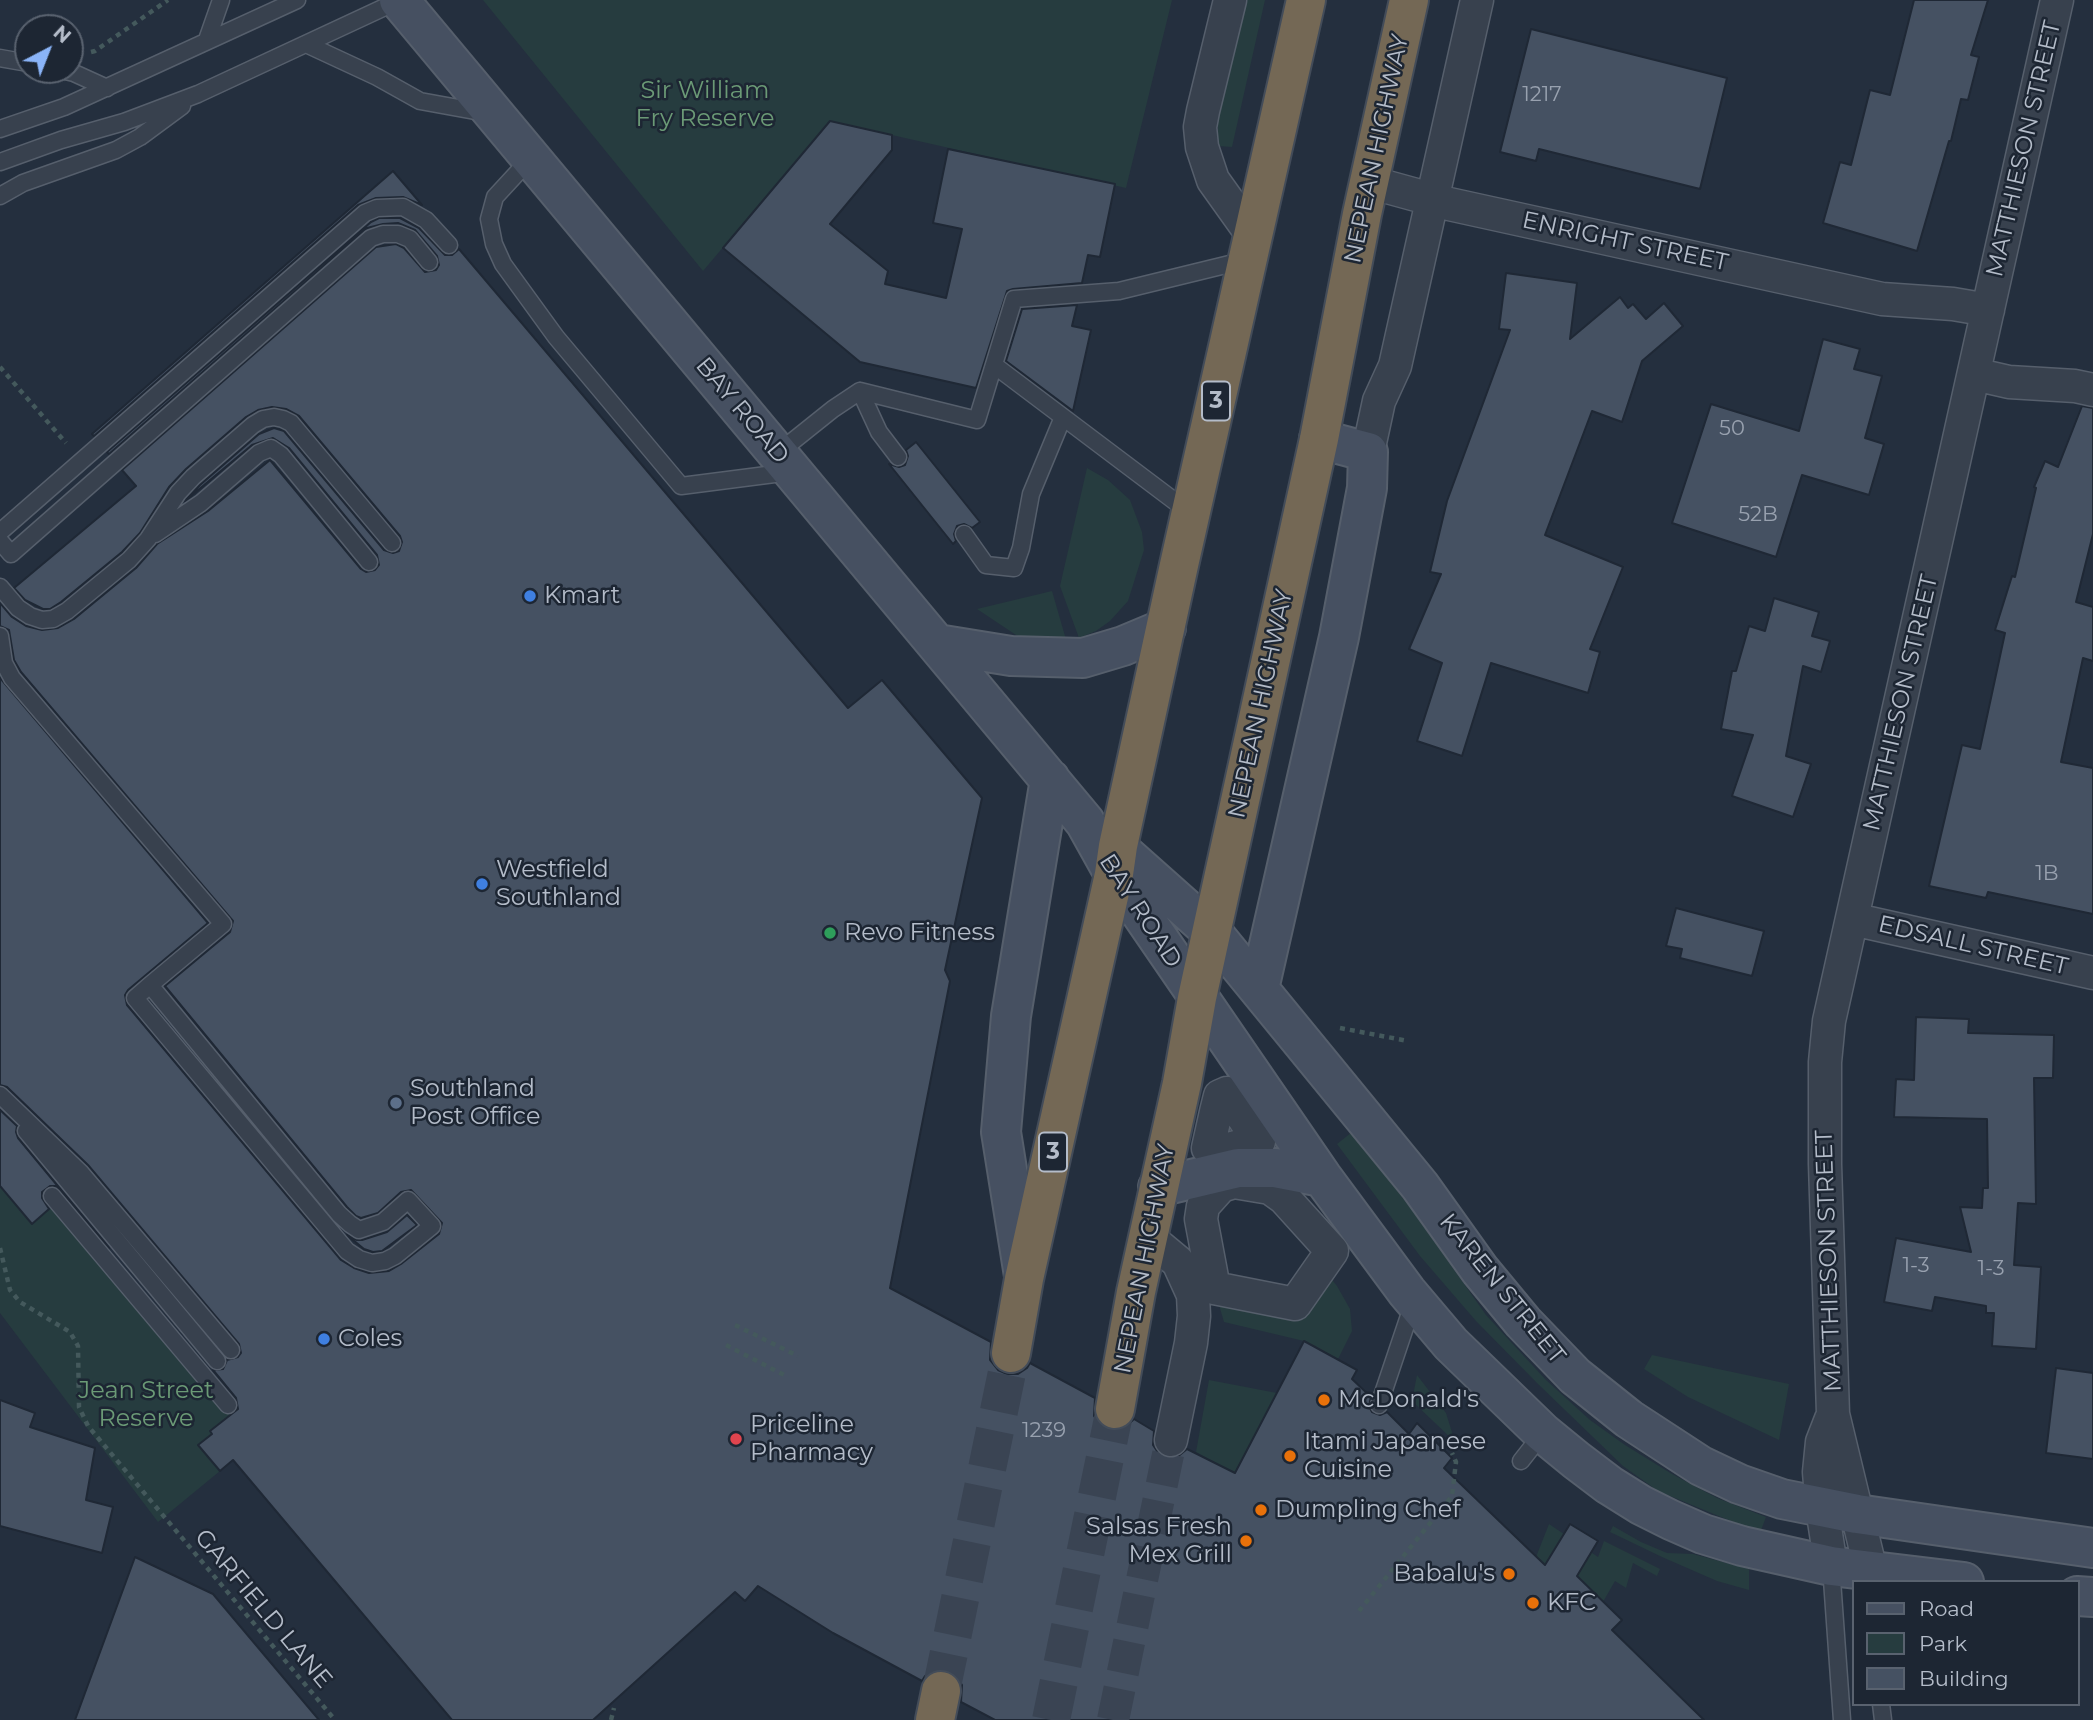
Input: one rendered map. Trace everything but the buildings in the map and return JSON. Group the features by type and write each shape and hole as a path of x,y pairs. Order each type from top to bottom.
{"highway":[{"name":"3","path":"1011,1353 1024,1279 1306,0"},
{"name":"NEPEAN HIGHWAY","path":"1115,1409 1197,998 1319,439 1369,182 1409,0"}],"street":[{"name":"BAY ROAD","path":"399,0 1116,860 1197,998"},
{"path":"1230,0 1200,127 1202,147 1213,180 1251,248"},
{"path":"1259,989 1339,637 1367,488 1368,452 1379,401 1395,366 1477,0"},
{"name":"MATTHIESON STREET","path":"1871,1576 1819,1472 1822,1442 1833,1414 1825,1164 1825,1062 1829,1021 2057,0"},
{"name":"ENRIGHT STREET","path":"1369,182 1433,200 1882,299 1948,325 1981,343 2009,382 2084,388"},
{"path":"1319,439 1368,452"},
{"path":"937,645 1011,656 1083,658 1123,646 1166,628"},
{"path":"1024,1279 1001,1132 1011,1016 1049,779"},
{"name":"KAREN STREET","path":"1116,860 1212,932 1419,1186 1489,1280 1538,1339 1575,1376 1629,1419 1701,1466 1739,1484 1782,1499 1839,1511 2093,1548"},
{"name":"EDSALL STREET","path":"1852,919 2093,973"},
{"path":"1197,998 1322,1177 1414,1300 1532,1447 1609,1485 1641,1505 1703,1534 1742,1546 1871,1576 1933,1580"},
{"path":"1158,1187 1238,1168 1275,1168 1322,1177"},
{"path":"1234,1182 1270,1188 1284,1198 1332,1251 1295,1304 1214,1288 1201,1219 1203,1206 1221,1186 1234,1182"},
{"path":"1148,1237 1178,1262 1193,1295 1191,1343 1171,1440"},
{"name":"MATTHIESON STREET","path":"1831,1566 1839,1511"}],"lane":[{"path":"207,40 221,0"},
{"path":"0,128 64,107 297,0"},
{"path":"0,162 61,140 124,122 198,94 399,0"},
{"path":"306,44 377,77 420,101 495,114"},
{"path":"84,78 107,88"},
{"path":"0,196 23,183 116,150 140,137 198,94"},
{"path":"531,158 495,197 489,219 494,244 503,264 556,337 681,486 785,462 833,409 860,391 977,420 1014,299 1119,291 1251,248"},
{"path":"0,532 365,213 377,208 403,206 426,220 449,245"},
{"path":"5,548 115,462 371,238 383,234 398,234 410,239 429,262"},
{"path":"994,365 1191,514"},
{"path":"860,391 879,432 898,457"},
{"path":"964,534 986,565 1014,568 1021,548 1031,494 1063,417"},
{"path":"3,591 30,617 53,619 129,560 148,539 178,493 193,477 263,419 284,419 291,423 392,543"},
{"path":"148,539 201,503 259,453 271,448 281,455 369,562"},
{"path":"0,636 0,643"},
{"path":"0,636 4,663 25,695 223,924 150,985 135,998 347,1251 372,1263 395,1256 432,1226 408,1200 383,1222 359,1230 339,1214 150,985"},
{"path":"0,1097 231,1350"},
{"path":"73,1177 217,1361"},
{"path":"52,1196 228,1405"},
{"path":"1379,1405 1414,1300"},
{"path":"1831,1566 1842,1720"}],"path":[{"path":"84,52 95,51 168,0"},
{"path":"0,367 68,445 84,458"},
{"path":"1339,1028 1408,1041"},
{"name":"GARFIELD LANE","path":"0,1248 10,1290 20,1302 70,1332 78,1346 79,1407 88,1426 164,1520 335,1720"},
{"path":"735,1325 798,1356"},
{"path":"726,1345 788,1377"},
{"path":"1359,1611 1452,1496 1456,1462 1452,1453"},
{"path":"611,1720 614,1708"}],"green space":[{"name":"Sir William Fry Reserve","path":"483,0 1172,0 1126,188 830,121 703,271"},
{"path":"1244,0 1265,0 1232,147 1218,146 1218,115"},
{"path":"1087,468 1108,480 1130,500 1142,532 1144,550 1128,601 1110,621 1079,638 1060,586"},
{"path":"1052,591 1067,643 1025,641 977,609"},
{"path":"1352,1132 1412,1210 1486,1315 1546,1380 1590,1420 1625,1445 1717,1498 1766,1517 1760,1533 1658,1491 1623,1466 1538,1384 1476,1321 1420,1256 1337,1144"},
{"name":"Jean Street Reserve","path":"0,1186 32,1223 57,1203 233,1413 210,1431 212,1434 199,1445 220,1471 158,1522 0,1313"},
{"path":"1321,1266 1350,1309 1352,1331 1338,1359 1304,1341 1224,1322 1214,1288 1295,1304"},
{"path":"1652,1355 1789,1384 1779,1440 1688,1397 1644,1369"},
{"path":"1417,1375 1446,1413 1455,1442 1412,1401"},
{"path":"1209,1380 1277,1393 1234,1474 1196,1452"},
{"path":"1549,1524 1598,1557 1604,1541 1660,1569 1657,1576 1633,1563 1626,1588 1615,1581 1603,1602 1578,1598 1536,1557"},
{"path":"1613,1526 1667,1553 1693,1554 1749,1569 1749,1590 1717,1581 1662,1557 1610,1532"}],"tunnel":[{"path":"941,1691 1011,1353"},
{"path":"1051,1720 1115,1409"},
{"path":"1113,1720 1171,1440"}],"place":[{"name":"Kmart","path":"530,596"},
{"name":"Westfield Southland","path":"482,884"},
{"name":"Revo Fitness","path":"830,933"},
{"name":"Southland Post Office","path":"396,1103"},
{"name":"Coles","path":"324,1339"},
{"name":"McDonald's","path":"1324,1400"},
{"name":"Priceline Pharmacy","path":"736,1439"},
{"name":"Itami Japanese Cuisine","path":"1290,1456"},
{"name":"Dumpling Chef","path":"1261,1510"},
{"name":"Salsas Fresh Mex Grill","path":"1246,1541"},
{"name":"Babalu's","path":"1509,1574"},
{"name":"KFC","path":"1533,1603"}]}
